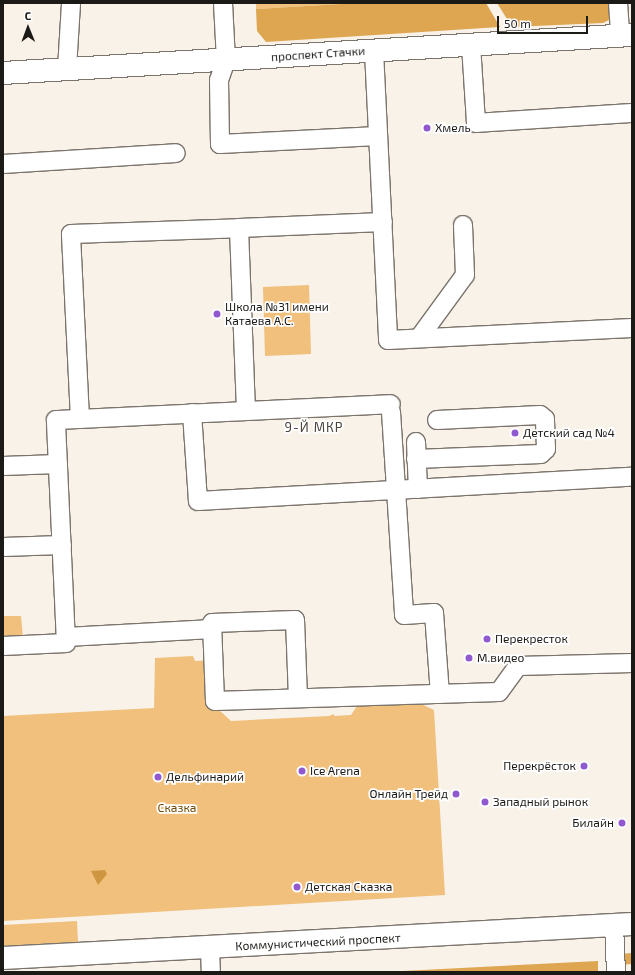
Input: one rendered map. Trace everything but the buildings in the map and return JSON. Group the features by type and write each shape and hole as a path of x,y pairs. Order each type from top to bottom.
{"main road":[{"name":"проспект Стачки","path":"3,73 626,35"},
{"name":"Коммунистический проспект","path":"3,958 623,925"}],"street":[{"path":"67,69 71,3"},
{"path":"223,3 226,60 219,80 220,144 378,136"},
{"path":"618,3 626,35"},
{"path":"471,45 476,123 632,113"},
{"path":"374,51 388,340 632,328"},
{"path":"3,164 176,153"},
{"path":"80,418 71,234 383,222"},
{"path":"420,338 465,275 463,225"},
{"path":"239,228 246,411"},
{"path":"3,646 66,643 56,420 246,411 391,408 404,615 434,613 440,694"},
{"path":"192,413 198,501 632,477"},
{"path":"418,489 416,451 541,454 546,449 545,419 540,415 437,420"},
{"path":"3,466 58,464"},
{"path":"3,547 62,545"},
{"path":"298,698 295,620 212,623 216,701 499,692 518,666 632,663"},
{"path":"66,637 213,629"},
{"path":"616,972 623,925"},
{"path":"210,948 211,972"}],"green space":[{"path":"256,3 358,3 256,9"},
{"path":"309,285 311,354 265,356 263,287"},
{"path":"3,616 21,616 23,638 3,639"},
{"name":"Сказка","path":"193,656 195,661 215,660 218,709 231,721 329,716 334,714 334,716 351,715 357,706 419,703 434,710 445,895 3,921 3,716 154,708 155,658"},
{"path":"77,921 78,942 3,946 3,925"}],"shaded area":[{"path":"358,3 486,3 500,27 266,42 257,31 256,9"},
{"path":"497,3 612,3 611,19 603,23 512,27"},
{"path":"105,870 107,874 98,885 91,871"},
{"path":"632,953 632,964 620,965 619,954"},
{"path":"598,961 598,972 383,972"}],"place":[{"name":"Хмель","path":"427,128"},
{"name":"Школа №31 имени Катаева А.С.","path":"217,314"},
{"name":"Детский сад №4","path":"515,433"},
{"name":"Перекресток","path":"487,639"},
{"name":"М.видео","path":"469,658"},
{"name":"Перекрёсток","path":"584,766"},
{"name":"Ice Arena","path":"302,771"},
{"name":"Дельфинарий","path":"158,777"},
{"name":"Онлайн Трейд","path":"456,794"},
{"name":"Западный рынок","path":"485,802"},
{"name":"Билайн","path":"622,823"},
{"name":"Детская Сказка","path":"297,887"}],"district":[{"name":"9-Й МКР","path":"314,427"}]}
